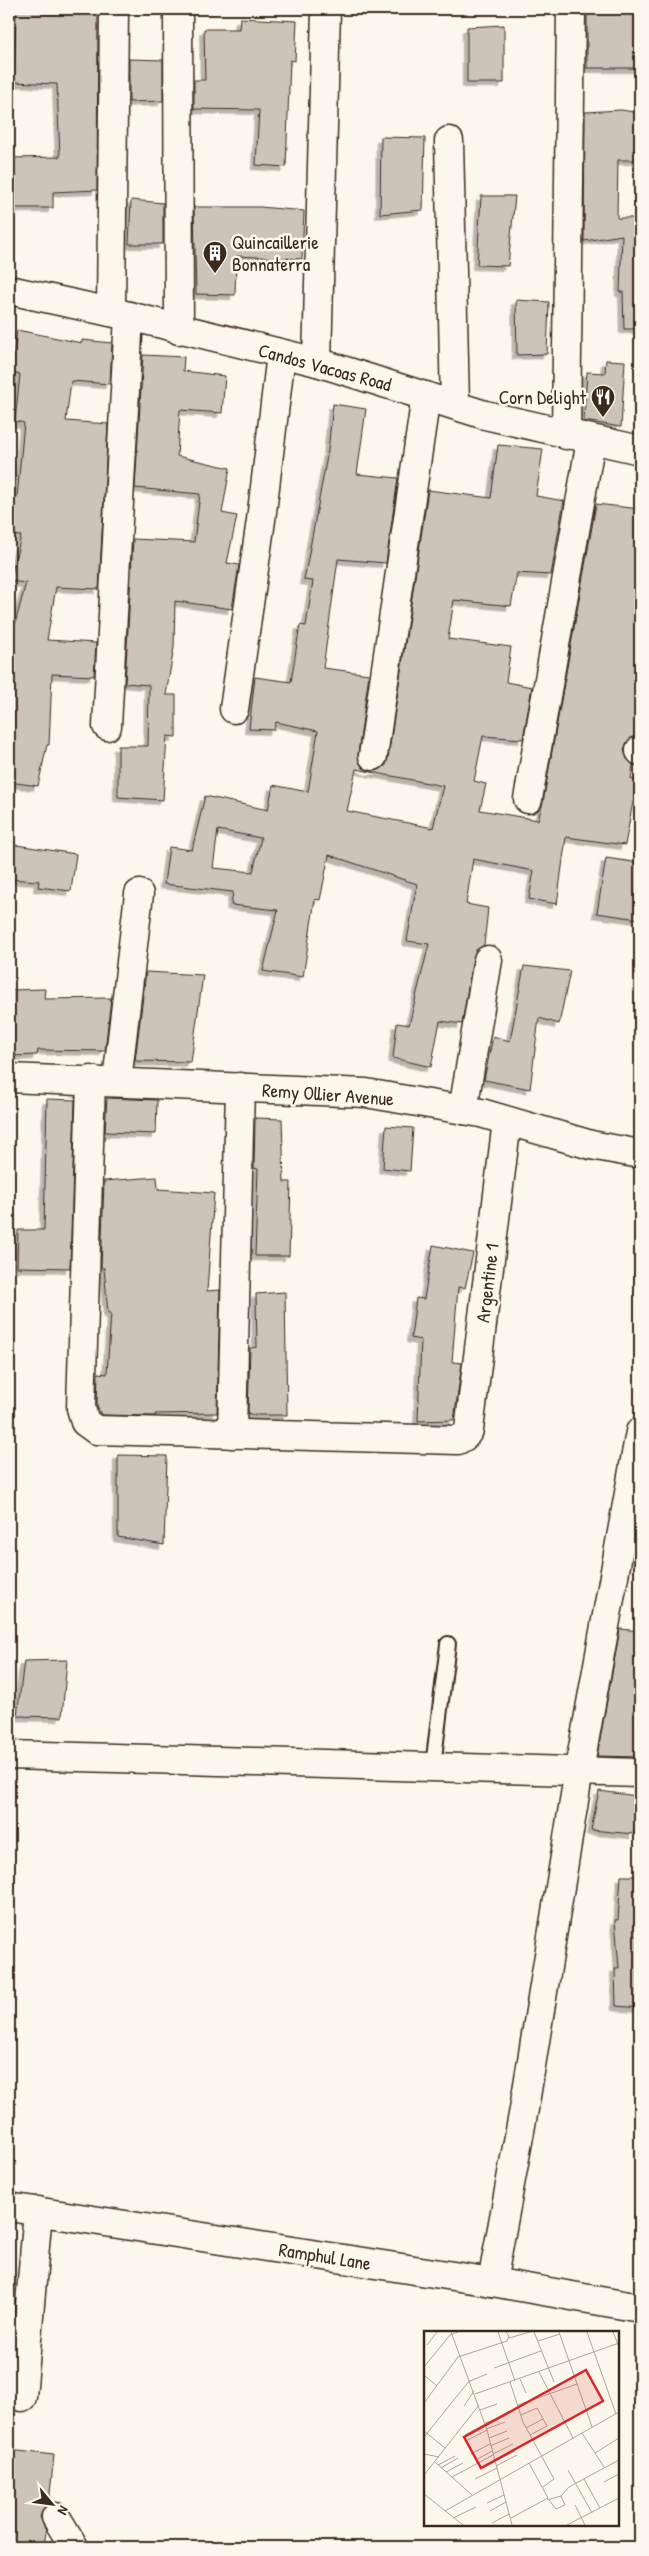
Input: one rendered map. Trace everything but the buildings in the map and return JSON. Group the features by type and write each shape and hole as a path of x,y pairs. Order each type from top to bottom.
{"street":[{"path":"107,726 120,314 114,9"},
{"path":"178,9 179,330"},
{"path":"317,362 326,9"},
{"path":"528,799 579,437 571,9"},
{"path":"449,141 455,405"},
{"name":"Candos Vacoas Road","path":"9,290 120,314 179,330 317,362 455,405 579,437 640,450"},
{"path":"234,709 261,520 281,354"},
{"path":"373,756 426,396"},
{"path":"139,894 104,1081 81,1408 85,1422 96,1430 232,1434 240,1087"},
{"path":"463,1110 488,960"},
{"name":"Remy Ollier Avenue","path":"9,1078 366,1093 463,1110 507,1120 592,1145 640,1154"},
{"name":"Argentine 1","path":"232,1434 458,1440 465,1436 469,1430 507,1120"},
{"path":"492,2282 524,2109 580,1770 640,1432"},
{"path":"9,1755 640,1773"},
{"name":"Ramphul Lane","path":"9,2207 492,2282 640,2308"},
{"path":"22,2397 38,2211"},
{"path":"56,2517 74,2547"}],"lane":[{"path":"433,1766 448,1644"}],"place":[{"name":"Quincaillerie Bonnaterra","path":"215,274"},
{"name":"Corn Delight","path":"603,418"}]}
